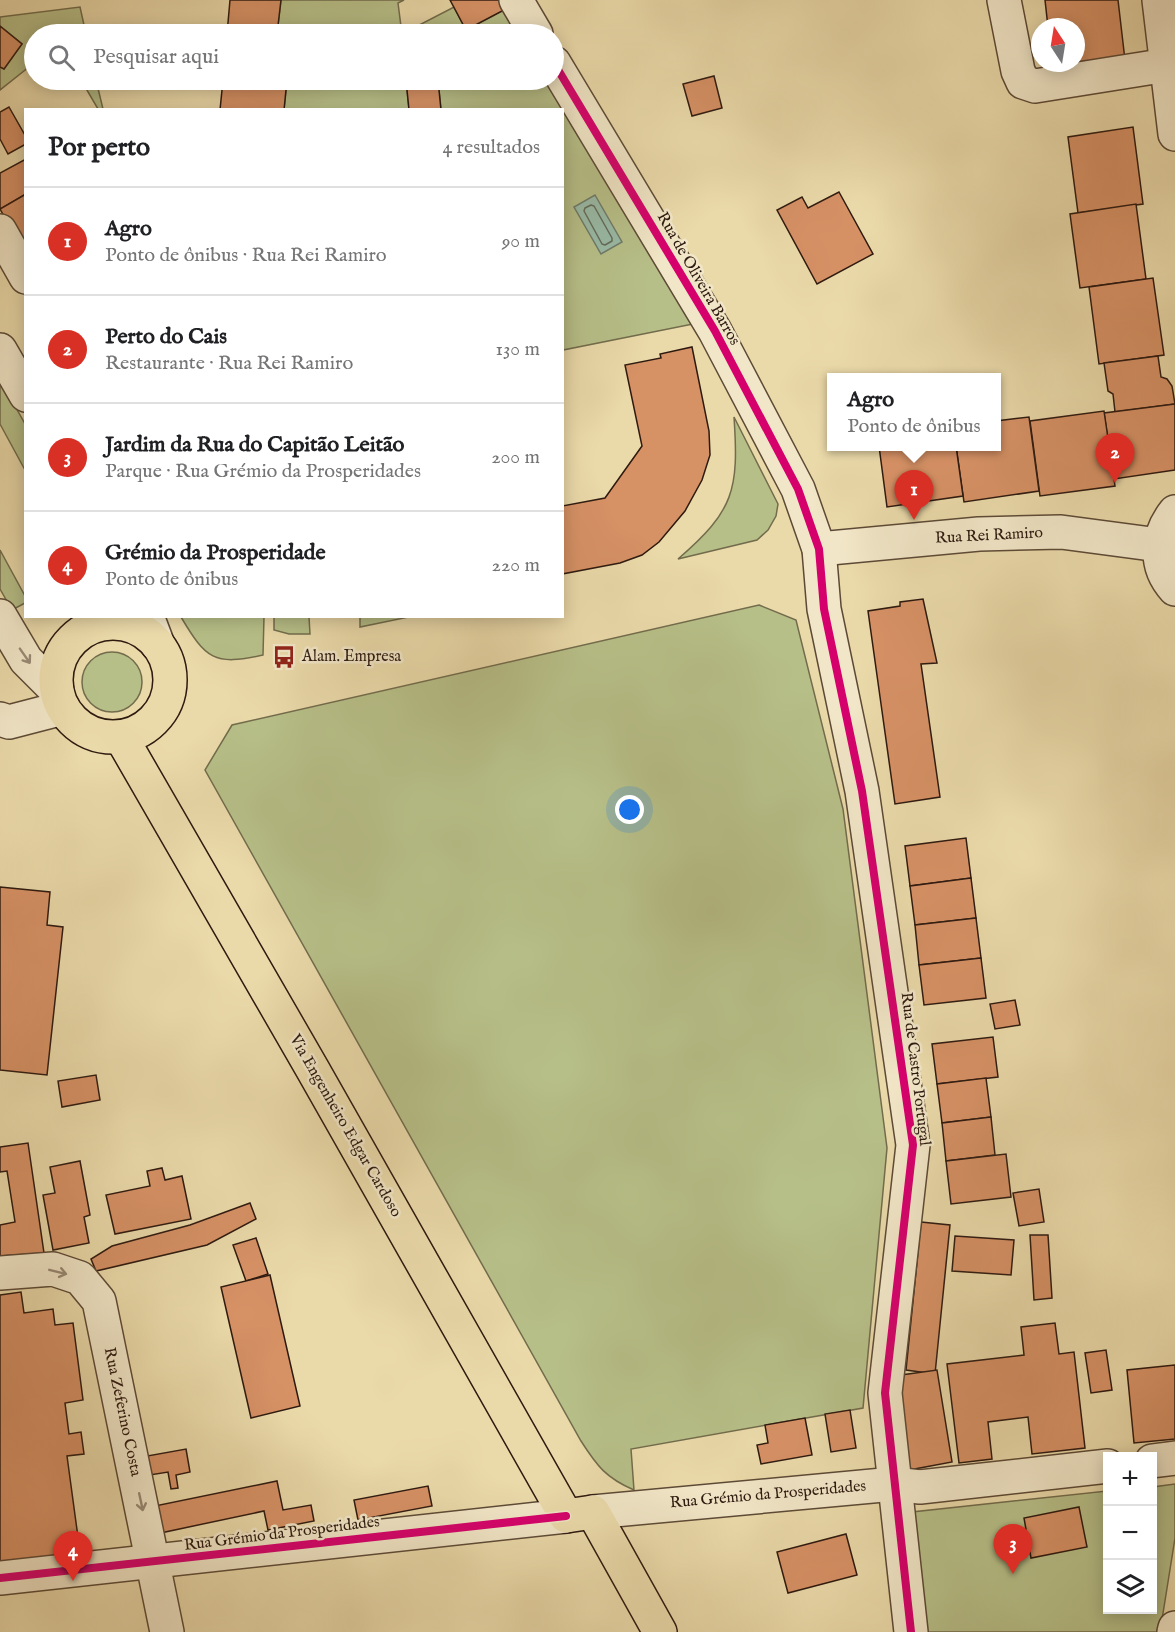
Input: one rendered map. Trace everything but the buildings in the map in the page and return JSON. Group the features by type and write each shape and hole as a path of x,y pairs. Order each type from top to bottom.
{"main road":[{"path":"112,623 129,625 145,633 152,631 166,660 170,677 169,694 163,711 150,724 121,737 87,732 73,721 60,700 56,674 60,657 70,642 94,626 112,623"},
{"name":"Via Engenheiro Edgar Cardoso","path":"121,737 319,1080 580,1514 660,1632"}],"street":[{"path":"516,0 530,24"},
{"path":"1004,0 1018,71 1023,82 1035,86 1167,65"},
{"path":"1159,0 1175,134"},
{"name":"Rua de Oliveira Barros","path":"564,80 691,290 798,489 819,549"},
{"path":"0,231 24,273"},
{"path":"0,350 24,392"},
{"path":"1175,512 1163,528 1159,546 1160,564 1168,581 1175,589"},
{"name":"Rua Rei Ramiro","path":"819,549 979,534 1061,532 1159,546"},
{"name":"Rua de Castro Portugal","path":"819,549 824,609 862,791 914,1146 885,1393 911,1632"},
{"path":"0,616 26,660 60,700 9,722 0,719"},
{"name":"Rua Zeferino Costa","path":"0,1273 53,1269 80,1278 99,1301 167,1632"},
{"path":"1157,1460 1175,1458"},
{"name":"Rua Grémio da Prosperidades","path":"0,1578 580,1514 894,1484 920,1487 1103,1466"}],"green space":[{"path":"281,0 404,0 398,3 401,24 278,24"},
{"path":"80,7 84,24 24,24 24,71 0,90 0,67 4,69 22,44 0,26 0,17"},
{"path":"454,7 463,24 421,24"},
{"path":"504,10 513,24 477,24"},
{"path":"87,90 98,90 103,108 97,108"},
{"path":"286,90 407,90 409,108 284,108"},
{"path":"439,90 552,90 563,108 441,108"},
{"path":"564,110 693,324 564,350"},
{"path":"0,379 24,422 24,468 0,424"},
{"path":"734,417 778,504 776,516 768,530 757,540 678,559 711,527 729,497 735,463"},
{"path":"0,550 24,594 24,604 12,610 0,589"},
{"path":"759,605 796,620 843,809 887,1148 863,1408 631,1449 634,1490 616,1481 603,1470 581,1441 205,770 232,725"},
{"path":"182,618 264,618 263,655 233,660 222,659 205,650"},
{"path":"274,618 309,618 310,634 289,634 274,630"},
{"path":"360,618 404,618 360,627"},
{"path":"112,652 133,661 142,682 133,703 112,712 91,703 82,682 91,661"},
{"path":"1175,1484 1175,1538 1160,1632 925,1632 912,1512 1103,1491 1103,1614 1157,1614 1157,1486"}],"water":[{"path":"595,195 622,242 601,254 574,207"}],"cycle path":[{"path":"564,80 715,331 798,489 819,549 824,609 862,791 913,1145 885,1393 911,1632"},
{"path":"0,1578 566,1516"}],"place":[{"name":"Perto do Cais","path":"1115,483"},
{"name":"Agro","path":"914,520"},
{"name":"Alam. Empresa","path":"284,657"},
{"name":"Jardim da Rua do Capitão Leitão","path":"1013,1574"},
{"name":"Grémio da Prosperidade","path":"73,1581"}]}
